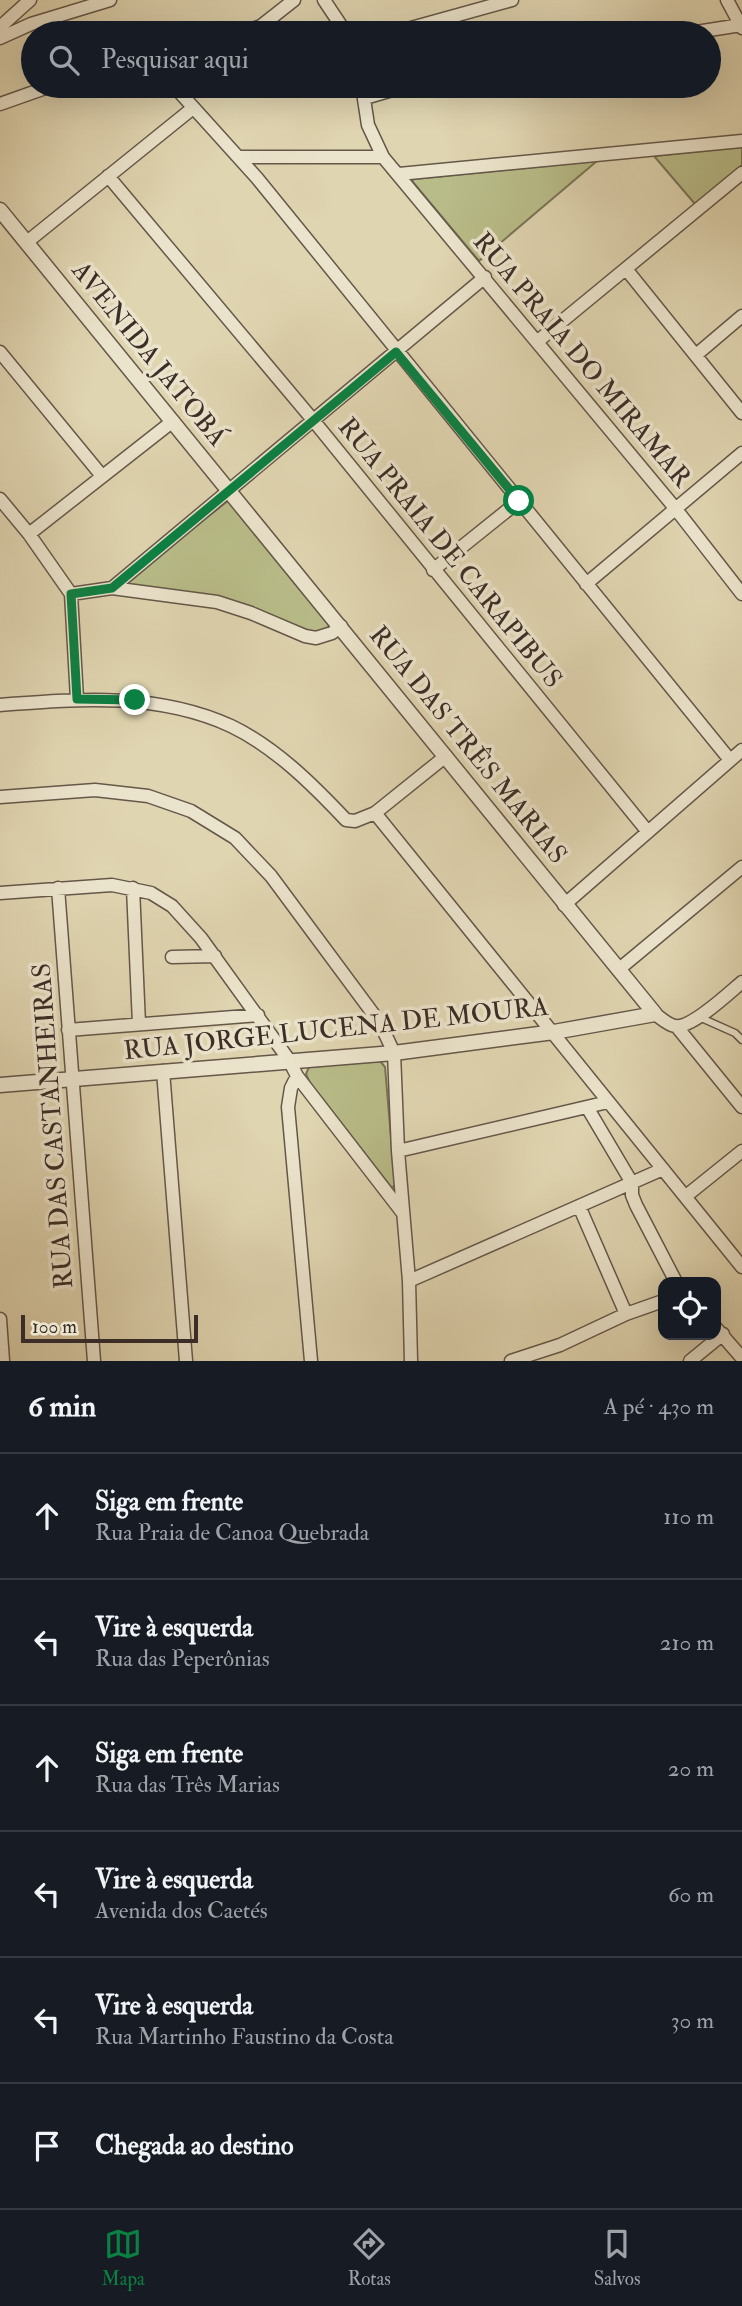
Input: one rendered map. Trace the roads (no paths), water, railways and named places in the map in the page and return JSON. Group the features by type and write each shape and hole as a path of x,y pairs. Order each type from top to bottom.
{"street":[{"path":"0,27 30,0"},
{"path":"42,21 110,0"},
{"path":"267,21 294,0"},
{"path":"324,0 338,21"},
{"path":"436,21 512,0"},
{"path":"721,29 741,27 727,0"},
{"path":"0,38 21,29"},
{"path":"0,104 21,97"},
{"path":"184,98 238,157 730,760"},
{"name":"RUA PRAIA DO MIRAMAR","path":"364,98 368,125 383,157 538,341 741,592"},
{"path":"27,242 193,108"},
{"path":"400,174 742,141"},
{"path":"238,157 383,157"},
{"path":"538,341 742,173"},
{"name":"RUA PRAIA DE CARAPIBUS","path":"108,176 313,420 648,832"},
{"name":"AVENIDA JATOBÁ","path":"0,210 341,626"},
{"path":"626,269 742,413"},
{"path":"112,588 485,277"},
{"path":"696,355 742,316"},
{"path":"0,352 102,476"},
{"path":"29,534 173,421"},
{"path":"586,584 742,453"},
{"path":"0,499 29,534 71,594 77,699"},
{"path":"433,569 519,501"},
{"name":"RUA DAS TRÊS MARIAS","path":"71,594 112,588 216,603 251,612 305,636 316,638 332,633 341,626 564,905 655,1014"},
{"path":"0,705 77,699 135,700 184,709 232,727 272,753 305,779 346,820 355,821 374,813 446,756"},
{"path":"564,905 742,750"},
{"path":"0,797 96,790 148,796 191,811 235,838 271,876 380,1023 394,1053 402,1212 409,1281 411,1361"},
{"path":"374,813 742,1267"},
{"path":"618,970 742,867"},
{"path":"0,892 112,886 151,892 172,906 215,956 289,1060 297,1076 402,1212"},
{"name":"RUA DAS CASTANHEIRAS","path":"58,888 94,1361"},
{"path":"133,888 139,1024"},
{"path":"172,957 215,956"},
{"path":"677,1027 699,1017 742,982"},
{"path":"655,1014 677,1027 742,1107"},
{"name":"RUA JORGE LUCENA DE MOURA","path":"0,1085 394,1053 554,1032 655,1014"},
{"path":"68,1030 258,1015"},
{"path":"163,1071 186,1361"},
{"path":"297,1076 291,1087 288,1107 311,1361"},
{"path":"398,1151 608,1102"},
{"path":"587,1107 632,1183 632,1195 636,1205 673,1277"},
{"path":"686,1196 742,1151"},
{"path":"409,1281 663,1169"},
{"path":"579,1206 626,1314"},
{"path":"511,1361 560,1345 626,1314 658,1303"},
{"path":"0,1320 3,1361"},
{"path":"721,1333 742,1358"},
{"path":"690,1361 710,1340"}],"lane":[{"path":"699,1017 735,1033 742,1040"},
{"path":"735,1033 742,1027"}]}
